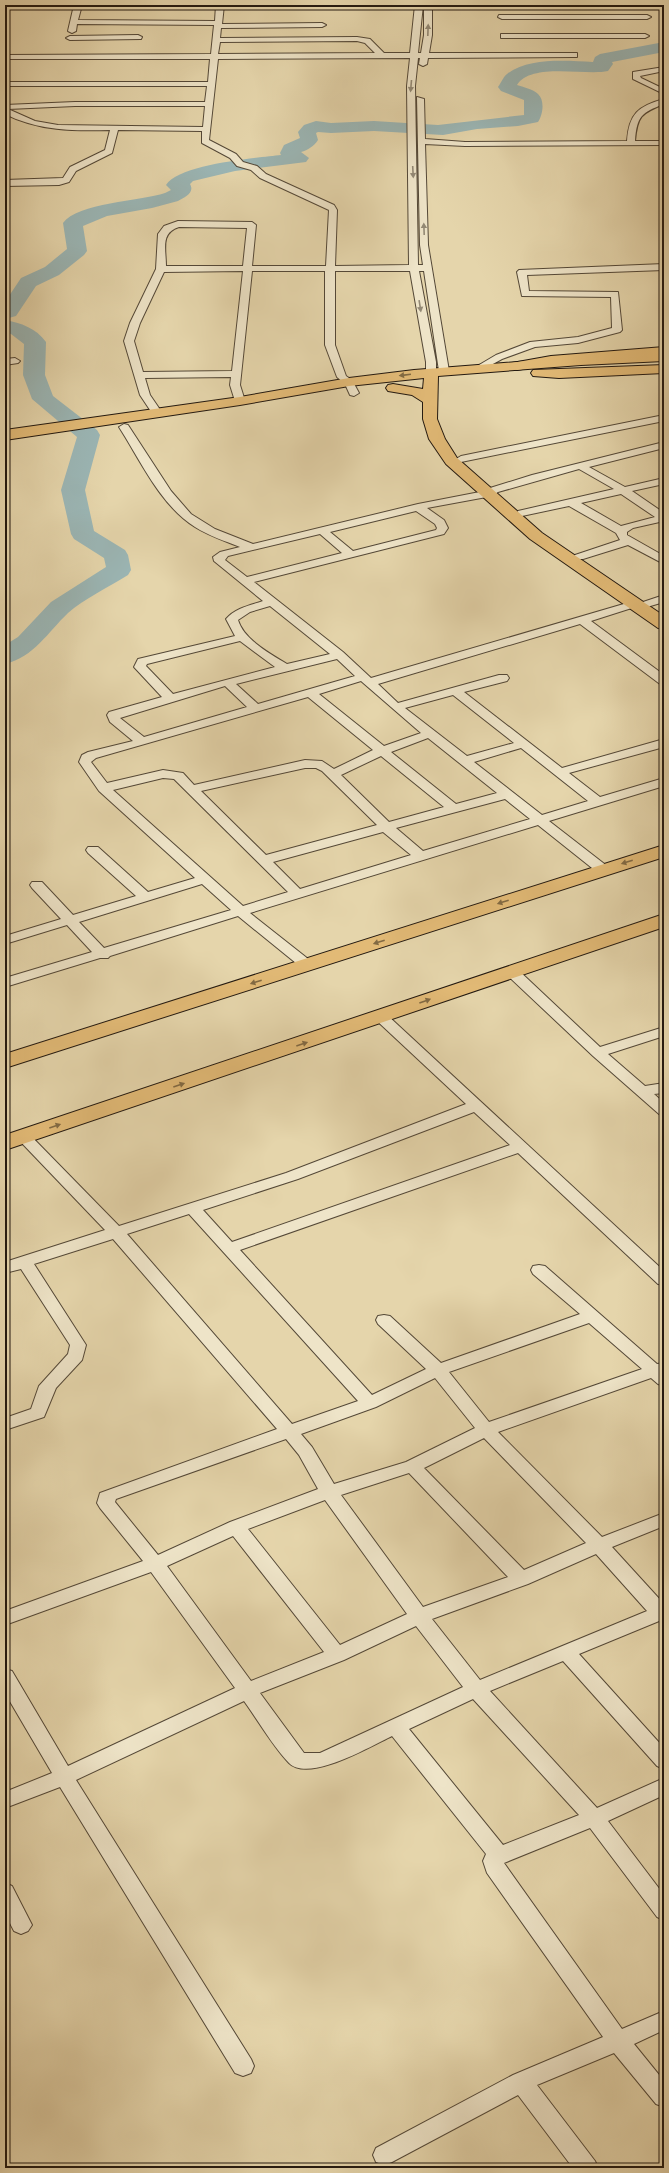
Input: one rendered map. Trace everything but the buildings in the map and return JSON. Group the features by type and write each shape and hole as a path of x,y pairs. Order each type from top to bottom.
{"main road":[{"path":"522,369 551,360 664,352"},
{"path":"5,435 70,430 99,426 158,414 240,401 351,387 437,377 664,357"},
{"path":"560,366 664,364"},
{"path":"393,388 479,368 522,369 559,374 664,370"},
{"path":"437,377 429,399 430,419 442,448 451,461 580,557 641,604 664,624"},
{"path":"437,377 444,428 451,445 461,459 491,492 536,536 641,604 664,615"},
{"path":"99,426 124,427 351,387 393,388 416,392 429,399"},
{"path":"5,444 70,430"},
{"path":"5,1061 307,966 602,869 664,851"},
{"path":"15,1140 664,920"}],"street":[{"path":"68,48 78,5"},
{"path":"220,5 216,56 205,141 233,156 240,164 254,168 263,176 331,207 333,210 330,268 330,345 342,377 351,387"},
{"path":"419,5 411,86 414,268 431,362 437,377"},
{"path":"422,71 428,35 427,5"},
{"path":"5,57 68,48 137,47 216,56 425,56 503,33 553,26 647,17"},
{"path":"74,22 322,25"},
{"path":"137,47 138,23"},
{"path":"503,33 553,26 645,36"},
{"path":"503,33 574,55"},
{"path":"217,40 357,39 367,41 382,56"},
{"path":"68,48 137,47"},
{"path":"664,69 636,74 637,80 664,92"},
{"path":"5,84 212,84"},
{"path":"420,94 424,244 437,377"},
{"path":"631,142 633,119 639,113 664,101"},
{"path":"5,107 75,104 210,104"},
{"path":"5,111 23,121 43,127 207,128"},
{"path":"11,123 23,121"},
{"path":"5,184 58,182 66,180 73,169 109,151 115,128"},
{"path":"421,133 465,144 664,143"},
{"path":"158,414 145,395 129,341 131,332 161,269 162,234 167,228 178,224 252,225 235,384 240,401"},
{"path":"479,368 499,357 533,344 578,340 617,330 615,294 525,294 522,272 664,267"},
{"path":"161,269 427,268"},
{"path":"138,375 236,374"},
{"path":"461,459 664,418"},
{"path":"124,427 174,502 189,517 212,531 251,547"},
{"path":"602,869 541,819 429,734 396,707 339,655 220,561 219,557 224,554 251,547 418,507 491,492 536,477 582,467 664,445"},
{"path":"582,467 623,490 664,518"},
{"path":"522,513 664,481"},
{"path":"571,502 621,531 622,536 629,541 664,561"},
{"path":"245,581 440,532 443,528 440,522 418,507"},
{"path":"621,531 629,526 664,518"},
{"path":"322,530 351,555"},
{"path":"580,557 629,541"},
{"path":"307,966 241,912 104,788 85,762 86,758 92,754 142,742 309,692 366,680 581,619 664,598"},
{"path":"271,602 246,610 232,619 232,624 243,637 287,669"},
{"path":"581,619 664,681"},
{"path":"170,698 140,667 142,662 243,637"},
{"path":"142,742 114,719 113,715 227,682 287,669 339,655"},
{"path":"396,707 503,678"},
{"path":"227,682 256,709"},
{"path":"455,691 598,802"},
{"path":"309,692 454,809"},
{"path":"333,774 382,750 429,734"},
{"path":"560,772 664,743"},
{"path":"465,761 523,744"},
{"path":"193,789 305,764 318,764 333,774 386,828 421,856"},
{"path":"104,788 163,774 178,776 193,789 298,894"},
{"path":"5,983 103,955 664,782"},
{"path":"264,860 508,794"},
{"path":"93,850 145,896"},
{"path":"5,940 145,896 205,879"},
{"path":"37,885 103,955"},
{"path":"511,971 664,1111"},
{"path":"381,1017 478,1105 664,1280"},
{"path":"598,1052 664,1031"},
{"path":"642,1091 664,1088"},
{"path":"5,1268 115,1231 193,1209 292,1176 478,1105"},
{"path":"15,1140 115,1231 306,1451 329,1492 419,1616 476,1689 594,1818 664,1911"},
{"path":"230,1248 522,1146"},
{"path":"193,1209 370,1403"},
{"path":"5,1424 38,1413 48,1386 76,1356 78,1345 24,1261"},
{"path":"539,1270 661,1373"},
{"path":"384,1320 438,1370 486,1430 599,1545 662,1612 476,1689 323,1760 309,1762 297,1759 155,1564 106,1503 106,1497 370,1403 438,1370 592,1316"},
{"path":"5,1618 155,1564 236,1527 329,1492 412,1466 486,1430 661,1373"},
{"path":"412,1466 521,1579"},
{"path":"5,1800 64,1777 246,1691 337,1655 419,1616 521,1579 664,1519"},
{"path":"236,1527 337,1655"},
{"path":"566,1652 664,1761"},
{"path":"5,1676 64,1777 243,2066"},
{"path":"395,1726 499,1855"},
{"path":"664,1786 594,1818 499,1855 494,1861 494,1867 618,2041 664,2097"},
{"path":"5,1892 21,1925"},
{"path":"384,2155 522,2082 664,2020"},
{"path":"522,2082 587,2168"}],"waterway":[{"path":"5,313 9,312 28,282 52,271 77,251 73,223 102,211 172,197 181,192 182,186 175,185 187,177 235,166 300,158 289,153 290,149 301,146 309,140 307,132 313,127 335,128 348,126 374,126 443,130 477,124 512,122 532,118 534,108 532,97 507,87 512,78 522,72 534,69 564,66 602,67 605,64 601,61 606,58 664,47"},
{"path":"5,326 18,329 35,342 34,375 43,399 89,435 73,490 83,534 116,555 119,570 60,607 27,642 5,656"}]}
